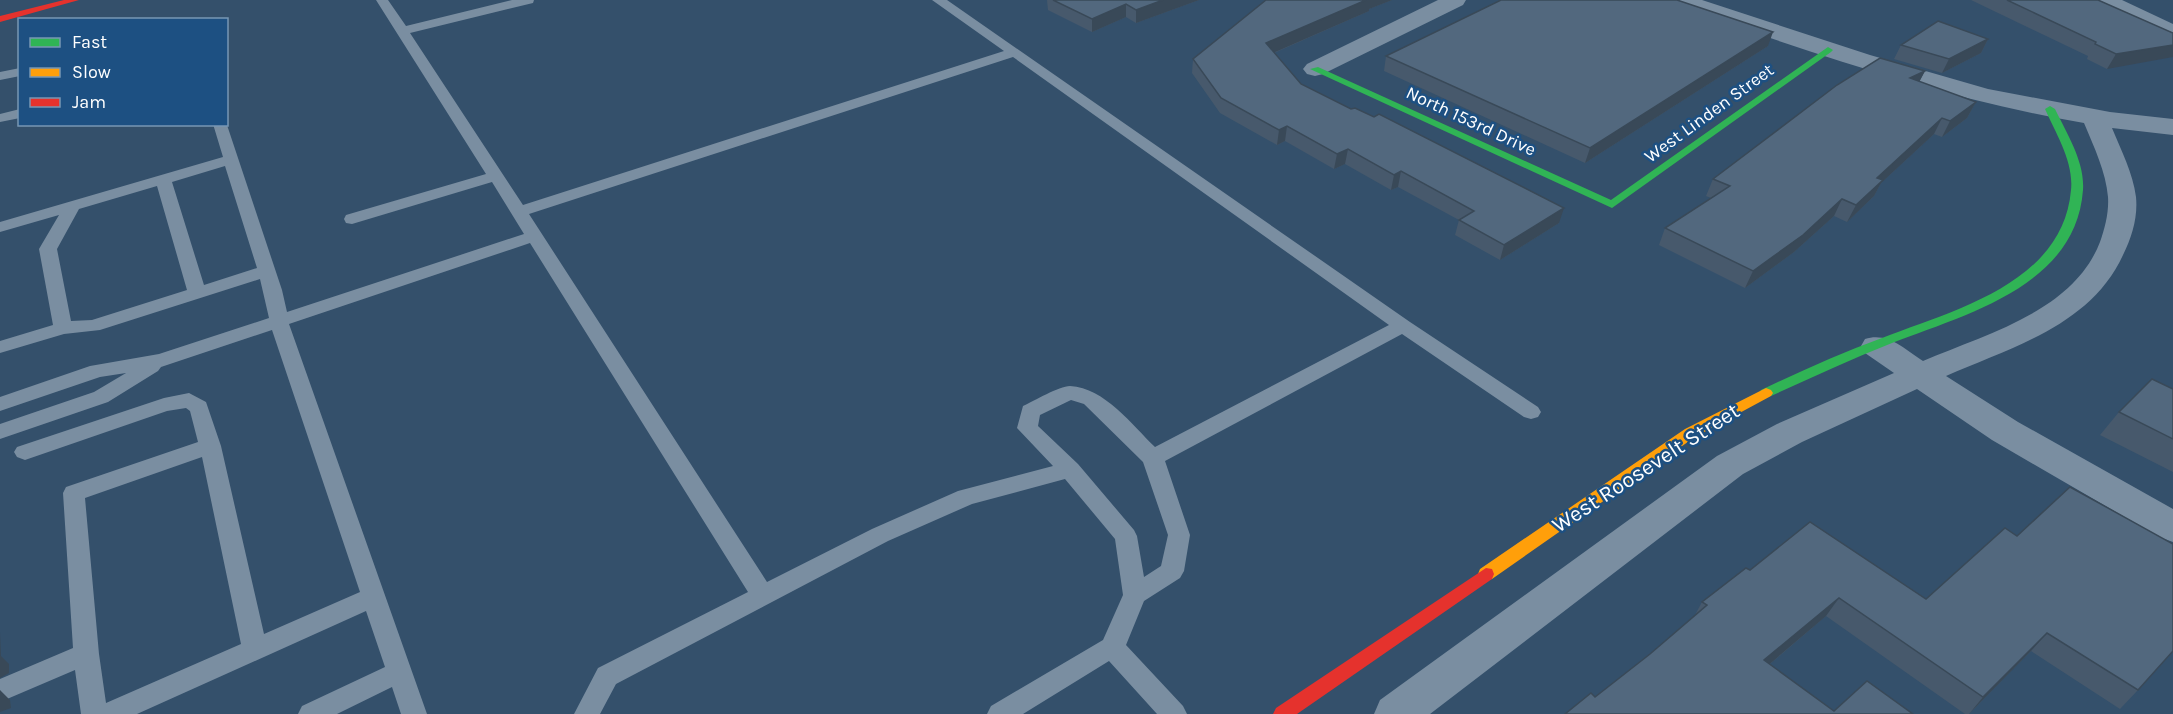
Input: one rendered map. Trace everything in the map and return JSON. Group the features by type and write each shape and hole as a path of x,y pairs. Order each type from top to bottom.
{"main road":[{"path":"0,19 75,0"},
{"name":"West Linden Street","path":"1612,206 1828,50"},
{"name":"North 153rd Drive","path":"1315,69 1612,206"},
{"name":"West Roosevelt Street","path":"1282,714 1690,433 1749,401 2004,294 2038,269 2062,240 2072,222 2077,184 2075,168 2050,109"}],"street":[{"path":"1315,69 1455,0"},
{"path":"1681,0 1828,50 1948,86 2050,109 2173,127"},
{"path":"2104,0 2173,32"},
{"name":"West Roosevelt Street","path":"1396,714 1730,465 1771,440 1810,421 1921,375 2052,314 2071,302 2099,272 2116,239 2123,205 2119,183 2094,116"},
{"path":"1877,346 2005,431 2173,527"}],"lane":[{"path":"382,0 762,595"},
{"path":"402,31 528,0"},
{"path":"938,0 1403,326 1531,412"},
{"path":"519,212 1015,52"},
{"path":"0,76 18,72"},
{"path":"0,118 18,114"},
{"path":"221,126 267,271 279,321 414,714"},
{"path":"0,227 232,159"},
{"path":"352,219 496,176"},
{"path":"163,180 197,293"},
{"path":"63,328 48,249 73,206"},
{"path":"0,404 98,371 161,360 534,236"},
{"path":"0,347 63,328 93,326 267,271"},
{"path":"1153,458 1403,326"},
{"path":"0,432 101,397 161,360"},
{"path":"1000,714 1112,647 1135,595 1126,536 1070,470 1027,428 1030,411 1069,393 1091,399 1153,458 1179,535 1172,571 1135,595"},
{"path":"25,452 164,405 189,400 199,407 210,446 255,650"},
{"path":"94,714 86,654 74,493 210,446"},
{"path":"587,714 607,676 880,535 966,497 1070,470"},
{"path":"109,714 374,597"},
{"path":"1112,647 1174,714"},
{"path":"0,691 86,654"},
{"path":"311,714 399,672"}],"building":[{"path":"1053,0 1163,0 1136,10 1126,4 1092,19"},
{"path":"1266,0 1366,0 1266,43 1301,84 1351,109 1355,108 1374,117 1379,114 1564,208 1504,245 1459,220 1474,211 1401,171 1394,175 1348,149 1337,154 1287,126 1279,130 1221,98 1193,59"},
{"path":"1501,0 1677,0 1773,32 1590,148 1386,56"},
{"path":"2007,0 2098,0 2173,33 2173,45 2116,54 2095,44 2096,42"},
{"path":"1938,21 1988,39 1949,59 1901,45"},
{"path":"1880,58 1925,71 1910,78 1976,102 1950,121 1942,118 1877,178 1883,180 1856,205 1842,199 1803,235 1753,271 1665,228 1730,186 1713,179 1837,85"},
{"path":"2152,379 2173,389 2173,439 2119,412"},
{"path":"2070,487 2173,544 2173,651 2138,690 2047,633 1983,697 1839,598 1764,660 1834,711 1867,681 1913,714 1565,714 1591,693 1595,697 1650,654 1707,605 1702,602 1746,568 1750,570 1810,522 1926,599 2005,528 2017,536"}],"traffic: fast":[{"path":"1315,69 1612,205 1828,50"},
{"path":"1766,393 1856,353 1977,306 2034,272 2056,249 2071,222 2077,190 2072,158 2050,109"}],"traffic: slow":[{"path":"1486,574 1690,433 1766,393"}],"traffic: jam":[{"path":"0,19 75,0"},
{"path":"1282,714 1486,574"}]}
